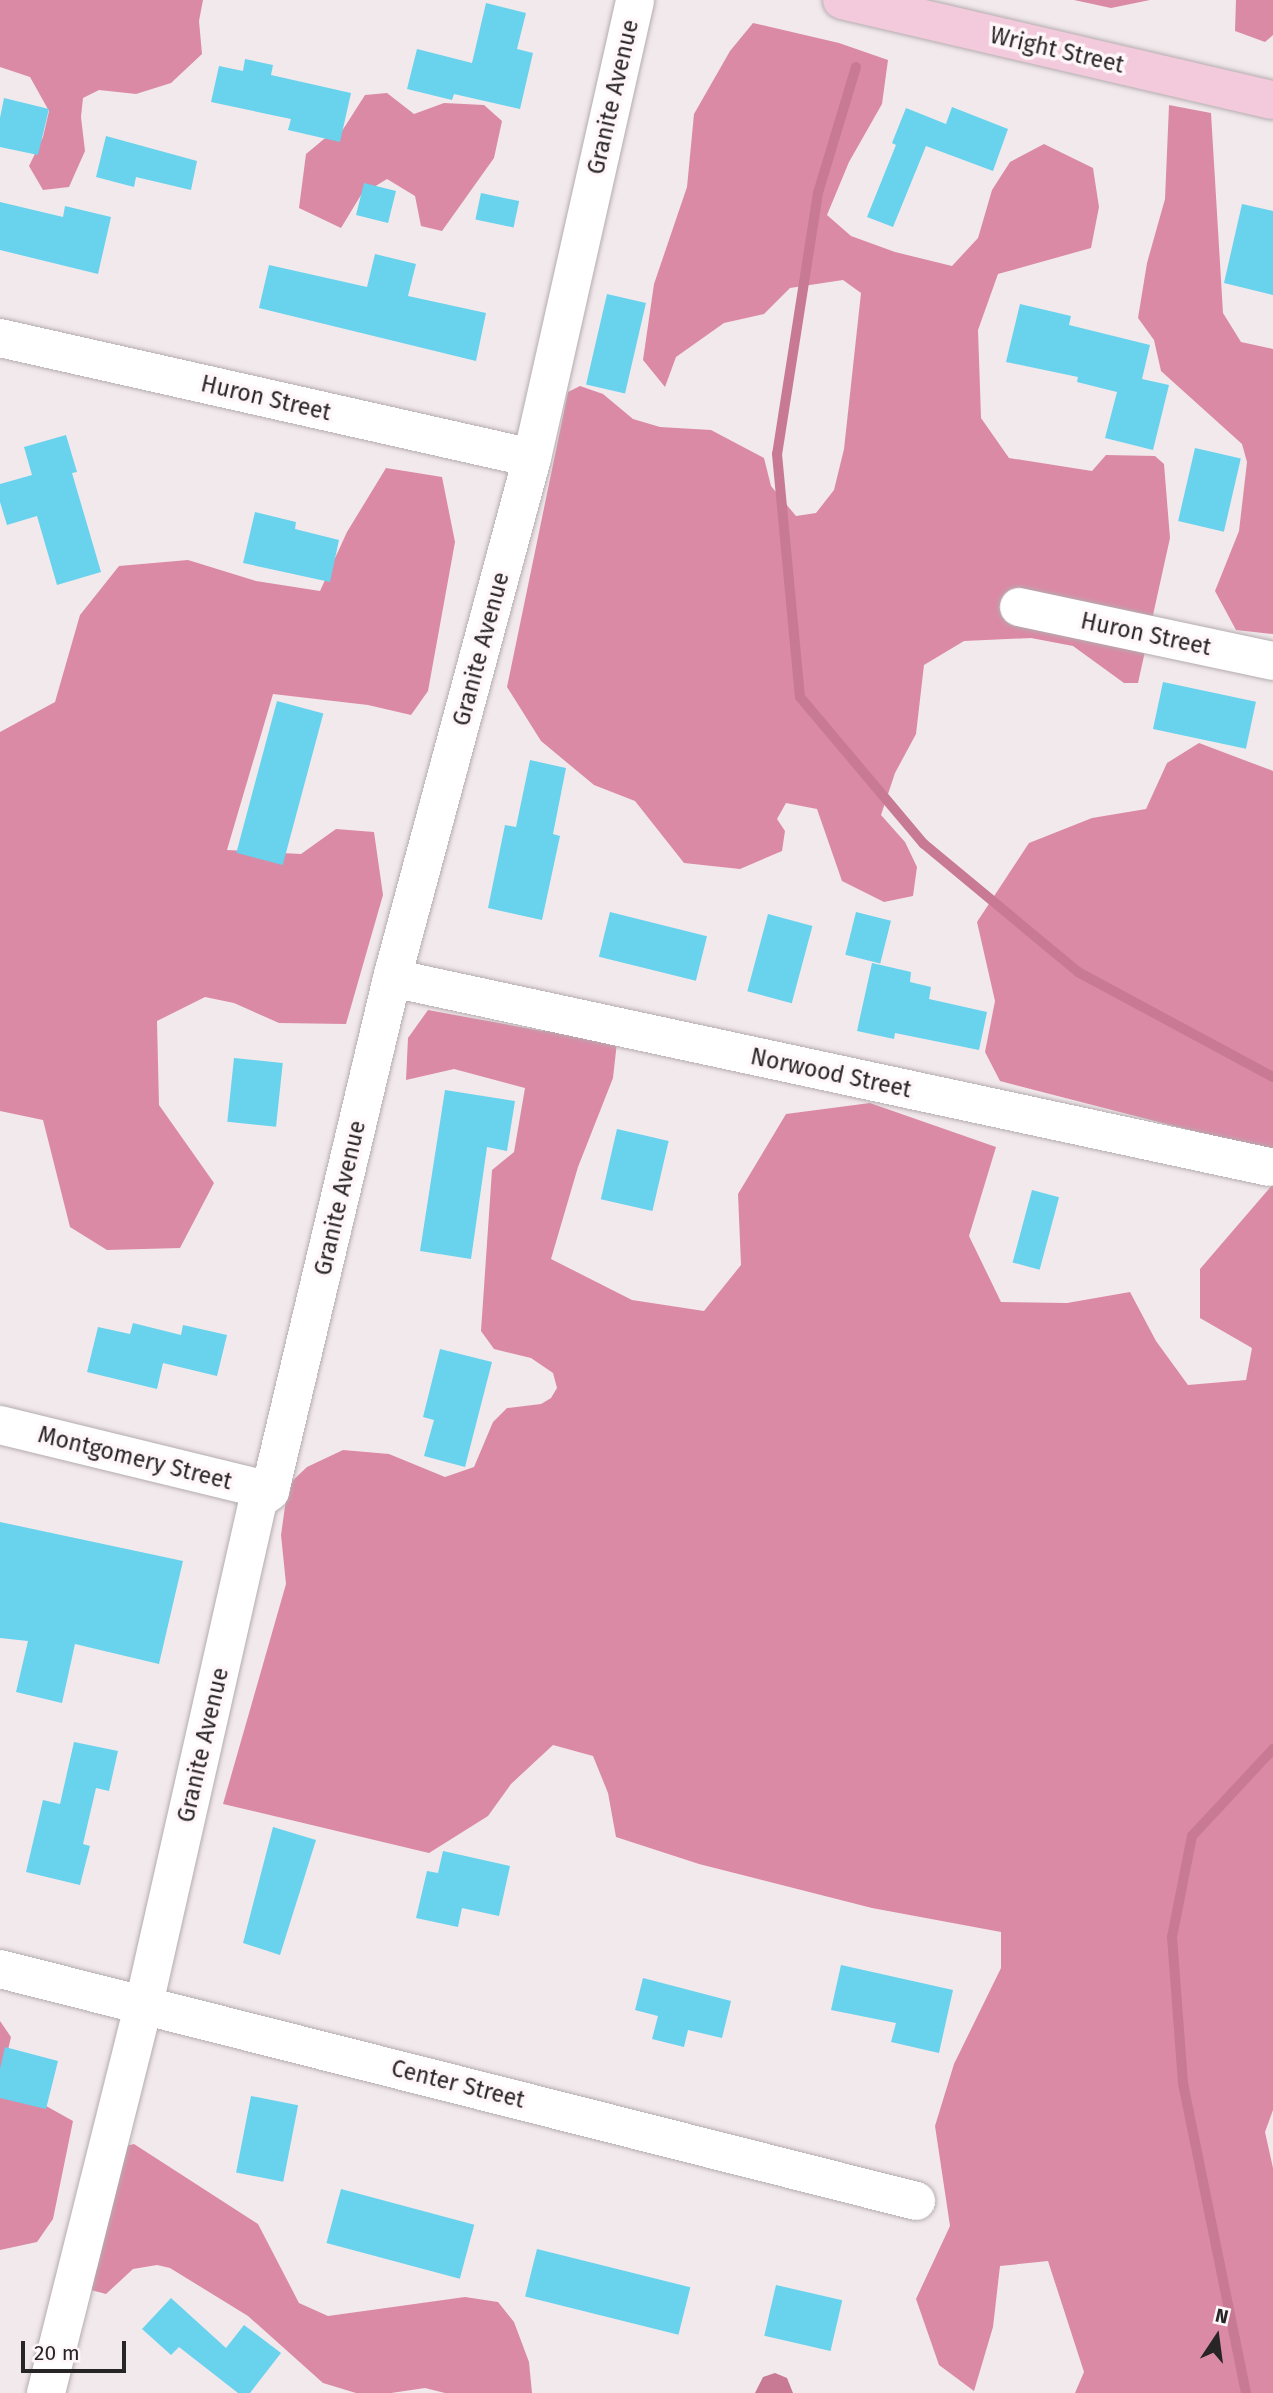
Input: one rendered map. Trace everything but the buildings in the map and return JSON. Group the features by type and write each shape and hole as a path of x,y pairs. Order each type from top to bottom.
{"main road":[{"name":"Wright Street","path":"842,0 1273,100"}],"street":[{"name":"Granite Avenue","path":"46,2393 144,2004 258,1501 270,1491 393,978 532,457 635,0"},
{"name":"Huron Street","path":"0,338 532,457"},
{"name":"Huron Street","path":"1019,607 1273,661"},
{"name":"Norwood Street","path":"393,978 1269,1167"},
{"name":"Montgomery Street","path":"0,1425 270,1491"},
{"name":"Center Street","path":"0,1969 916,2201"}],"shaded area":[{"path":"0,0 203,0 199,21 202,54 171,83 136,94 99,90 83,98 81,117 85,151 69,187 43,190 29,166 43,137 49,111 30,77 0,67"},
{"path":"1074,0 1150,0 1111,8"},
{"path":"1236,0 1273,0 1273,35 1265,42 1235,31"},
{"path":"753,23 839,43 888,60 882,104 849,162 827,215 851,236 895,252 952,266 978,238 992,190 1010,162 1044,144 1093,168 1099,207 1091,248 998,274 978,330 981,418 1009,458 1092,471 1106,455 1155,456 1164,464 1170,538 1138,683 1124,683 1073,646 1031,638 964,641 924,665 916,734 895,773 881,815 905,842 917,867 913,896 884,902 842,881 817,809 786,803 777,819 785,831 782,851 740,869 684,863 635,801 594,785 541,741 507,687 568,392 580,386 603,394 633,419 660,427 711,430 764,458 771,486 796,516 816,513 834,490 844,449 861,293 843,280 790,288 764,314 724,323 676,357 665,387 643,360 654,284 687,187 694,114 730,51"},
{"path":"387,93 414,114 444,103 484,105 502,121 494,158 442,231 421,226 415,196 387,179 361,195 341,228 299,208 306,154 324,139 342,131 365,95"},
{"path":"1169,105 1211,113 1223,313 1241,342 1273,349 1273,634 1236,630 1215,591 1239,531 1247,462 1242,444 1161,371 1154,340 1138,318 1147,263 1165,199"},
{"path":"386,468 442,477 455,542 428,691 411,715 368,705 273,694 227,850 301,854 336,829 374,832 383,895 346,1024 279,1023 234,1003 205,997 157,1021 159,1105 214,1183 180,1248 107,1250 70,1227 43,1120 0,1111 0,732 55,702 80,615 119,566 188,560 256,581 320,591 347,532"},
{"path":"1199,743 1273,771 1273,1158 1267,1150 1000,1081 985,1052 995,1001 977,922 1029,843 1092,818 1146,809 1167,763"},
{"path":"428,1010 542,1031 561,1022 617,1042 613,1078 578,1167 551,1259 632,1300 704,1311 741,1265 738,1194 786,1114 870,1103 996,1147 969,1236 1001,1302 1067,1303 1130,1292 1156,1341 1188,1385 1246,1380 1252,1348 1200,1318 1200,1269 1273,1184 1273,2110 1265,2132 1273,2168 1273,2393 1075,2393 1084,2372 1048,2261 1000,2266 993,2327 974,2391 939,2365 916,2299 950,2226 935,2126 954,2064 1001,1968 1001,1932 872,1908 699,1864 616,1837 608,1793 593,1756 553,1745 511,1784 488,1816 429,1853 223,1804 286,1584 281,1535 288,1485 307,1467 343,1450 389,1454 445,1477 474,1467 493,1422 507,1408 541,1404 551,1398 557,1388 553,1373 531,1358 494,1349 481,1331 492,1170 514,1152 525,1088 454,1069 406,1080 408,1038"},
{"path":"0,2021 11,2037 5,2063 21,2092 73,2121 53,2219 37,2242 0,2250"},
{"path":"134,2144 258,2224 299,2303 328,2316 465,2297 498,2302 514,2322 529,2362 532,2393 445,2393 425,2388 391,2393 356,2393 323,2383 248,2316 170,2268 157,2265 133,2269 106,2294 91,2290 118,2148"},
{"path":"775,2373 787,2378 793,2393 755,2393 763,2377"}],"waterway":[{"path":"856,67 818,193 777,454 800,697 924,844 1078,972 1273,1077"},
{"path":"1246,2393 1183,2083 1172,1937 1192,1836 1273,1749"}]}
